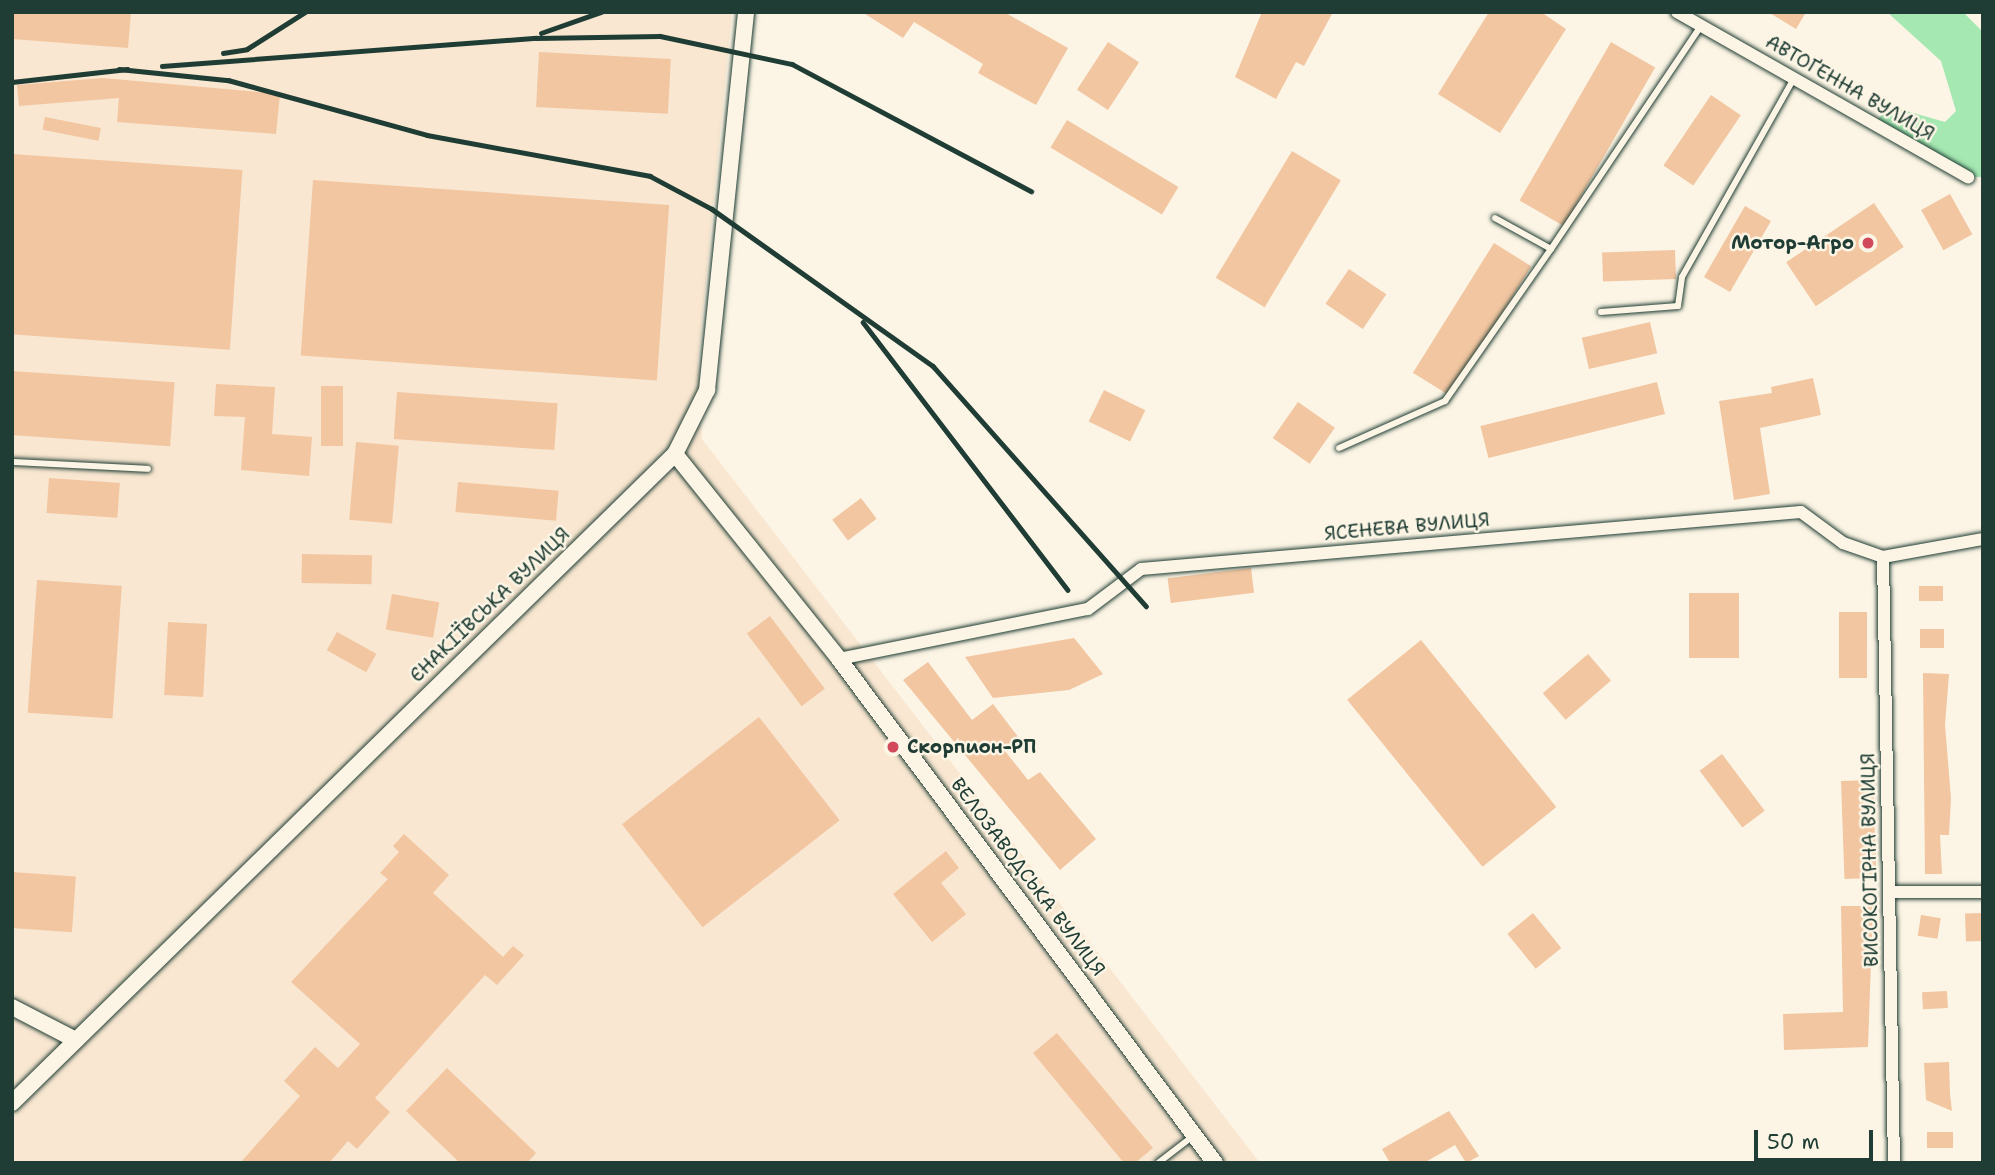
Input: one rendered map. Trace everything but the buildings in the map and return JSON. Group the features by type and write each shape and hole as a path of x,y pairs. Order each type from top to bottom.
{"street":[{"name":"ЄНАКІЇВСЬКА ВУЛИЦЯ","path":"12,1103 675,453 707,390 746,12"},
{"name":"АВТОҐЕННА ВУЛИЦЯ","path":"1677,12 1968,177"},
{"name":"ВЕЛОЗАВОДСЬКА ВУЛИЦЯ","path":"675,453 838,659 1216,1163"},
{"name":"ЯСЕНЕВА ВУЛИЦЯ","path":"838,659 1088,609 1141,569 1801,512 1843,543 1883,557 1983,540"},
{"name":"ВИСОКОГІРНА ВУЛИЦЯ","path":"1883,557 1894,1163"},
{"path":"1890,892 1983,892"},
{"path":"12,1007 76,1040"}],"lane":[{"path":"1339,448 1445,401 1701,26"},
{"path":"1601,312 1678,306 1682,277 1794,78"},
{"path":"1495,218 1551,249"},
{"path":"12,462 148,469"},
{"path":"1158,1163 1195,1134"}],"shaded area":[{"path":"12,12 732,12 698,361 702,439 1260,1163 12,1163"}],"green space":[{"path":"1887,12 1963,12 1983,32 1983,177 1968,177 1878,119 1889,106 1945,122 1956,111 1941,61"}],"railway":[{"path":"223,53 247,49 305,12"},
{"path":"541,33 601,12"},
{"path":"162,66 536,38 660,36 792,64 1031,191"},
{"path":"119,69 228,80 427,135 650,176 712,209 933,366 1146,606"},
{"path":"12,82 127,69"},
{"path":"863,322 1068,590"}],"place":[{"name":"Мотор-Агро","path":"1868,243"},
{"name":"Скорпион-РП","path":"893,747"}]}
